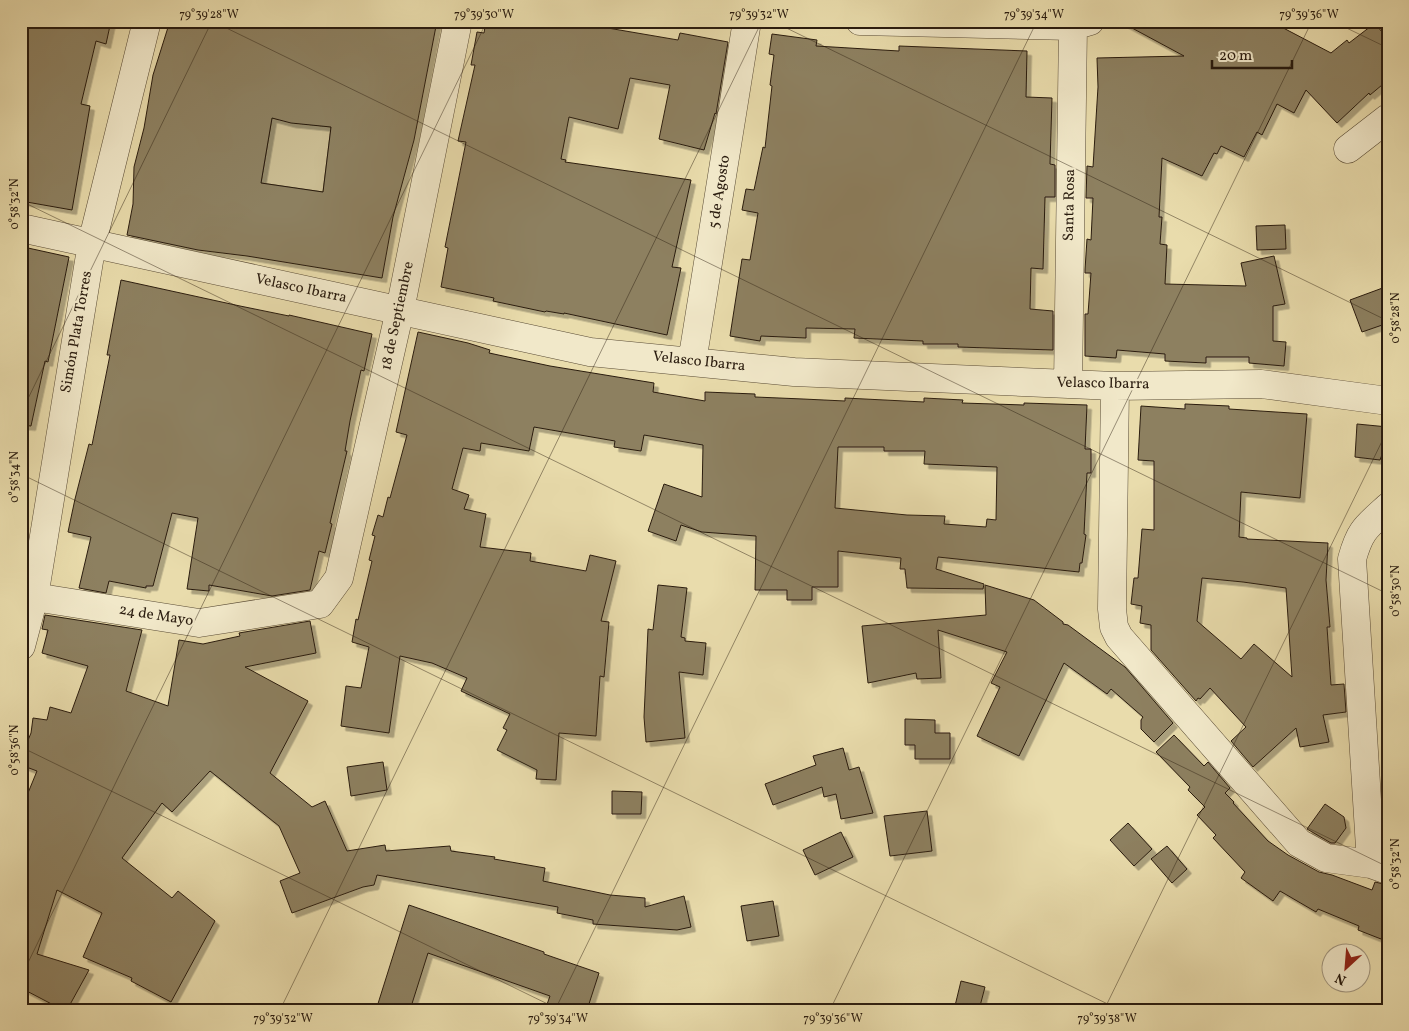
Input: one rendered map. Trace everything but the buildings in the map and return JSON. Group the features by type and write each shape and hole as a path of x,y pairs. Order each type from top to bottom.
{"street":[{"name":"Simón Plata Torres","path":"21,646 27,595 92,243 147,21"},
{"name":"18 de Septiembre","path":"320,604 339,578 400,310 458,21"},
{"name":"5 de Agosto","path":"692,362 748,21"},
{"path":"860,21 1081,23"},
{"name":"Santa Rosa","path":"1068,384 1081,23"},
{"path":"1348,149 1388,118"},
{"name":"Velasco Ibarra","path":"21,228 590,352 794,372 1115,386 1261,384 1388,401"},
{"path":"1115,386 1112,608 1114,627 1119,637 1299,843 1326,858 1380,867 1352,559 1363,530 1388,506"},
{"name":"24 de Mayo","path":"27,595 199,623 320,604"}],"shaded area":[{"path":"272,118 331,127 323,192 261,183"}]}
